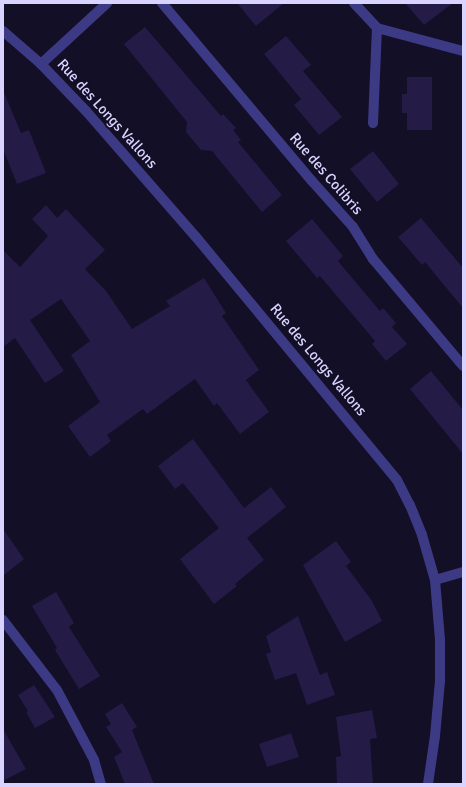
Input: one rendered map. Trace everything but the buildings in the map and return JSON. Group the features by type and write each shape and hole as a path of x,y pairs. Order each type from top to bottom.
{"street":[{"path":"41,64 107,3"},
{"name":"Rue des Colibris","path":"162,3 312,181 353,227 373,259 463,366"},
{"path":"354,3 377,28 463,51"},
{"path":"373,123 377,28"},
{"name":"Rue des Longs Vallons","path":"3,31 41,64 86,111 196,237 397,480 410,505 422,535 435,580 440,640 440,681 435,736 428,784"},
{"path":"435,580 463,572"},
{"path":"3,620 57,690 94,760 101,784"}]}
